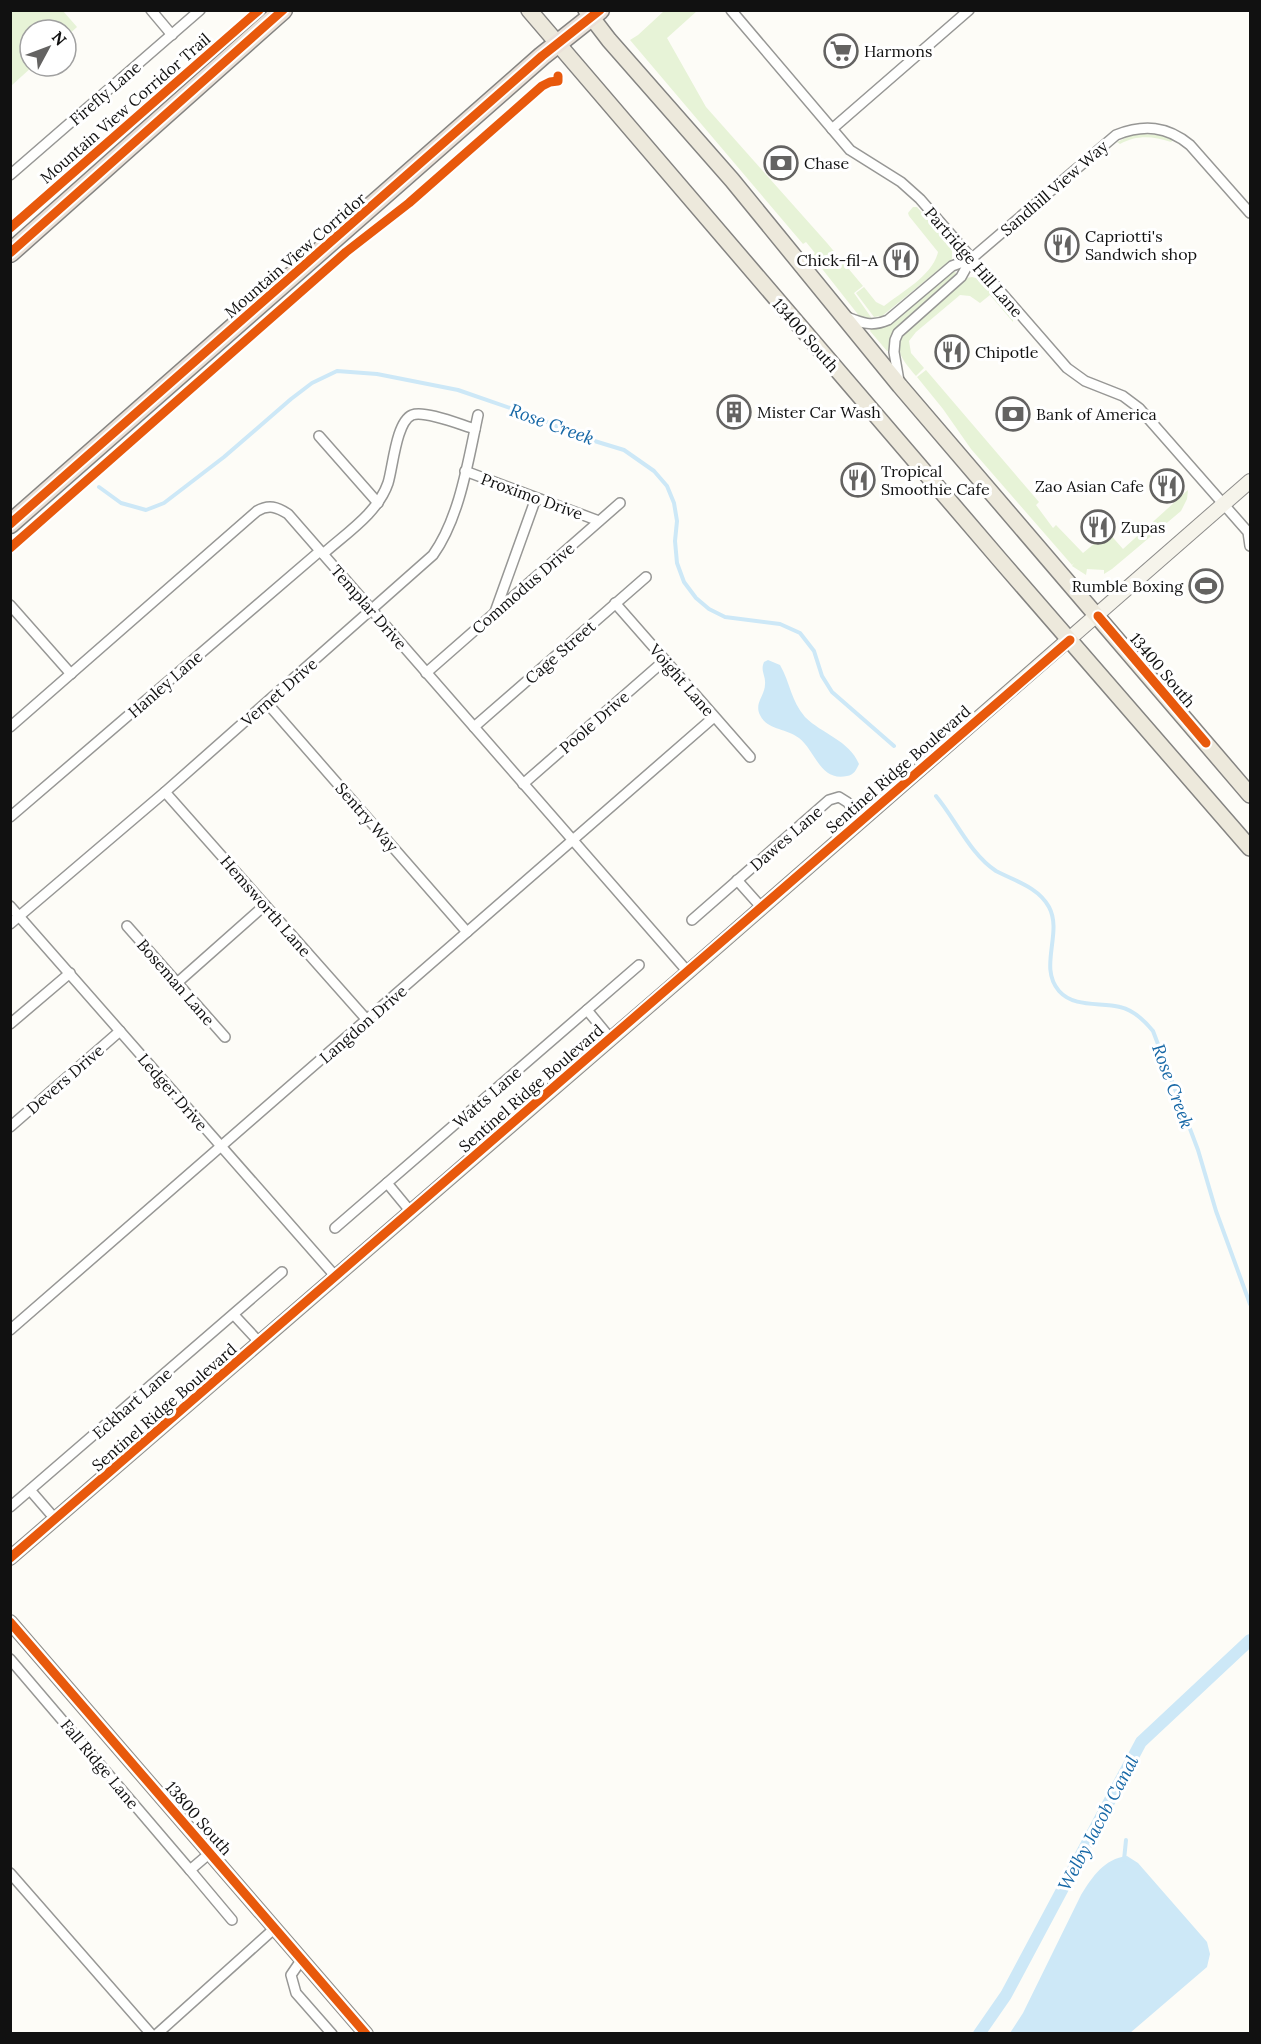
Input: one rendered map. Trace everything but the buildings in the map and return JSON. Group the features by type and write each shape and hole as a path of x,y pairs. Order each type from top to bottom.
{"highway":[{"path":"10,253 283,10"},
{"name":"Mountain View Corridor","path":"10,524 593,13"}],"main road":[{"name":"13400 South","path":"529,10 1251,848"},
{"name":"13400 South","path":"593,13 609,40 732,180 838,313 1251,795"},
{"name":"Sentinel Ridge Boulevard","path":"10,1558 762,908 1251,481"},
{"name":"13800 South","path":"10,1622 366,2034"}],"street":[{"path":"151,10 172,35"},
{"name":"Firefly Lane","path":"10,175 200,10"},
{"name":"Partridge Hill Lane","path":"731,10 832,129 856,154 906,186 1067,368 1085,381 1123,396 1139,408 1249,532"},
{"path":"832,129 969,10"},
{"name":"Sandhill View Way","path":"900,386 894,352 898,333 961,277 971,259 1116,135 1138,128 1160,128 1179,136 1190,145 1251,213"},
{"name":"Sandhill View Way","path":"838,313 864,324 880,324 888,320 952,266 971,259"},
{"name":"Hanley Lane","path":"10,818 378,503 389,481 401,426 408,417 422,414 475,429"},
{"name":"Vernet Drive","path":"10,924 423,566 441,543 454,513 478,415"},
{"path":"319,436 378,503"},
{"name":"Proximo Drive","path":"465,471 599,521"},
{"path":"495,612 536,498"},
{"name":"Commodus Drive","path":"426,673 620,503"},
{"name":"Templar Drive","path":"10,727 261,509 275,507 288,514 688,972"},
{"path":"1249,532 1251,546"},
{"name":"Cage Street","path":"474,727 645,577"},
{"name":"Voight Lane","path":"615,603 750,757"},
{"path":"10,605 71,674"},
{"name":"Poole Drive","path":"523,784 665,660"},
{"name":"Sentry Way","path":"267,703 467,932"},
{"name":"Langdon Drive","path":"10,1330 714,717"},
{"name":"Hemsworth Lane","path":"165,792 366,1020"},
{"name":"Dawes Lane","path":"692,920 829,800 839,797 863,819"},
{"name":"Dawes Lane","path":"737,880 762,908"},
{"path":"177,983 265,905"},
{"name":"Ledger Drive","path":"10,906 336,1277"},
{"name":"Boseman Lane","path":"127,926 225,1037"},
{"name":"Watts Lane","path":"335,1228 639,965"},
{"path":"10,1024 70,973"},
{"path":"587,1010 611,1039"},
{"name":"Devers Drive","path":"10,1127 120,1031"},
{"path":"387,1183 411,1212"},
{"name":"Eckhart Lane","path":"10,1507 282,1272"},
{"path":"234,1315 260,1343"},
{"path":"30,1490 56,1520"},
{"name":"Fall Ridge Lane","path":"10,1659 232,1920"},
{"path":"190,1869 210,1853"},
{"path":"10,1873 151,2034"},
{"path":"156,2034 275,1928"},
{"path":"302,1959 291,1975 296,1993 332,2034"}],"green space":[{"path":"11,10 63,11 69,18 18,18 20,78 11,86"},
{"path":"664,11 697,11 667,38 706,107 863,286 854,293 873,320 860,317 812,256 815,253 806,242 803,244 630,40"},
{"path":"1132,135 1161,135 1173,140 1171,142 1145,137 1120,144 1117,142"},
{"path":"913,207 917,207 952,248 952,259 882,316 874,317 856,293 864,287 876,302 884,306 923,276 938,252 909,216 908,213"},
{"path":"953,270 958,275 902,324 887,351 870,331 871,328 890,324"},
{"path":"966,278 980,279 1013,317 1013,322 990,295 980,303 970,296 960,295 916,332 909,341 911,353 924,368 916,376 901,355 900,344 904,331"},
{"path":"926,370 1039,502 1036,505 1053,528 1056,525 1083,553 1108,532 1123,549 1188,490 1187,499 1181,511 1112,569 1104,574 1104,570 1087,569 1086,575 1072,566 1074,563 1072,565 971,449 917,377"}],"water":[{"path":"768,660 780,665 797,705 805,717 842,743 855,756 859,764 853,773 838,777 830,774 824,770 799,738 763,720 758,707 765,688 763,665"},
{"path":"1127,1856 1138,1863 1207,1942 1210,1954 1207,1967 1130,2033 1010,2033 1023,2013 1085,1888 1106,1865"}],"waterway":[{"name":"Rose Creek","path":"99,487 121,503 146,510 164,503 224,457 291,399 312,383 337,371 377,374 458,390 536,417 578,436 624,450 654,471 667,486 674,503 677,521 675,541 677,563 684,582 696,598 709,609 725,617 780,624 800,633 814,651 822,676 832,692 894,746"},
{"name":"Rose Creek","path":"936,796 971,846 987,864 1032,889 1049,907 1054,928 1051,971 1053,982 1059,991 1072,1000 1130,1010 1153,1031 1198,1150 1216,1211 1250,1304"},
{"name":"Welby Jacob Canal","path":"979,2034 1006,1995 1141,1742 1250,1640"},
{"path":"1124,1860 1126,1840"}],"cycle path":[{"name":"Mountain View Corridor Trail","path":"10,228 259,10"},
{"path":"10,253 283,10"},
{"path":"10,524 542,56 600,10"},
{"path":"10,548 346,252 409,203 542,86 558,81 558,76"},
{"path":"1098,616 1206,743"},
{"path":"10,1558 1070,640"},
{"path":"10,1622 366,2034"}],"place":[{"name":"Harmons","path":"841,51"},
{"name":"Chase","path":"781,163"},
{"name":"Capriotti's Sandwich shop","path":"1062,245"},
{"name":"Chick-fil-A","path":"901,260"},
{"name":"Chipotle","path":"952,352"},
{"name":"Mister Car Wash","path":"734,412"},
{"name":"Bank of America","path":"1013,414"},
{"name":"Tropical Smoothie Cafe","path":"858,480"},
{"name":"Zao Asian Cafe","path":"1167,486"},
{"name":"Zupas","path":"1098,527"},
{"name":"Rumble Boxing","path":"1206,586"}]}
